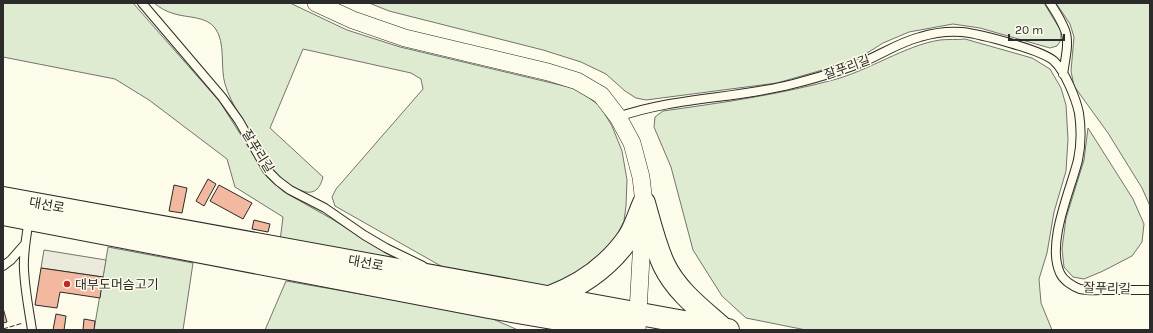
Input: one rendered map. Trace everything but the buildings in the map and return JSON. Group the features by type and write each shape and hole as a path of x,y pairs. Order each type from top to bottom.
{"street":[{"path":"316,3 353,20 405,38 548,72 577,81 601,94 618,116 632,143 641,177 644,203 654,238 665,266 676,284 693,302 726,330"},
{"name":"대선로","path":"3,198 550,297 637,322 726,330"},
{"path":"550,297 581,283 602,268 629,237 644,203"},
{"path":"637,322 644,203"},
{"name":"대선로","path":"3,214 489,307 623,330"},
{"path":"489,307 512,319 540,330"}],"lane":[{"name":"잘푸리길","path":"142,3 222,97 239,121 267,170 278,181 290,190 325,208 386,248 452,279"},
{"path":"1050,3 1063,23 1068,35 1068,46 1063,74"},
{"name":"잘푸리길","path":"618,116 657,106 749,94 792,84 862,62 920,37 941,33 962,32 983,36 1040,54 1054,61 1063,74 1072,91 1079,113 1080,136 1078,158 1061,215 1057,243 1056,261 1060,274 1068,283 1080,289 1150,290"},
{"name":"대선로","path":"29,220 25,244 24,270 26,296 32,330"},
{"path":"3,266 25,244"}],"green space":[{"path":"3,3 133,3 220,102 268,178 284,192 332,219 402,263 280,241 283,217 235,187 227,159 149,100 115,79 3,57"},
{"path":"154,3 290,3 347,30 400,47 577,89 600,106 612,126 622,151 627,180 624,221 612,245 563,284 547,286 448,270 335,206 332,197 336,189 423,89 421,79 411,73 303,49 270,128 323,177 316,190 310,192 302,191 285,181 271,167 235,107 225,84 222,48 215,28 207,21 172,13 164,10"},
{"path":"369,3 1044,3 1061,31 1061,40 1057,46 1050,48 980,28 953,24 909,32 883,43 864,55 819,71 777,83 646,100 636,98 625,91 606,74 581,62 543,50 389,11"},
{"path":"1056,3 1150,3 1150,206 1142,188 1108,133 1074,86 1071,71 1074,37 1070,24"},
{"path":"965,39 1032,58 1050,69 1061,88 1066,105 1068,139 1066,171 1054,212 1047,253 1039,279 1041,303 1052,330 806,330 746,318 722,296 693,250 671,167 654,127 655,117 663,111 748,98 833,80 860,71 914,47 940,40"},
{"path":"1088,128 1133,199 1144,224 1142,242 1132,256 1084,279 1073,277 1064,267 1062,249 1066,218 1084,160"},
{"path":"108,247 193,263 183,330 94,330"},
{"path":"286,281 486,316 518,330 265,330"}],"shaded area":[{"path":"44,250 106,260 103,277 41,268"}],"fence":[{"path":"3,329 23,323"}],"place":[{"name":"대부도머슴고기","path":"67,284"}]}
